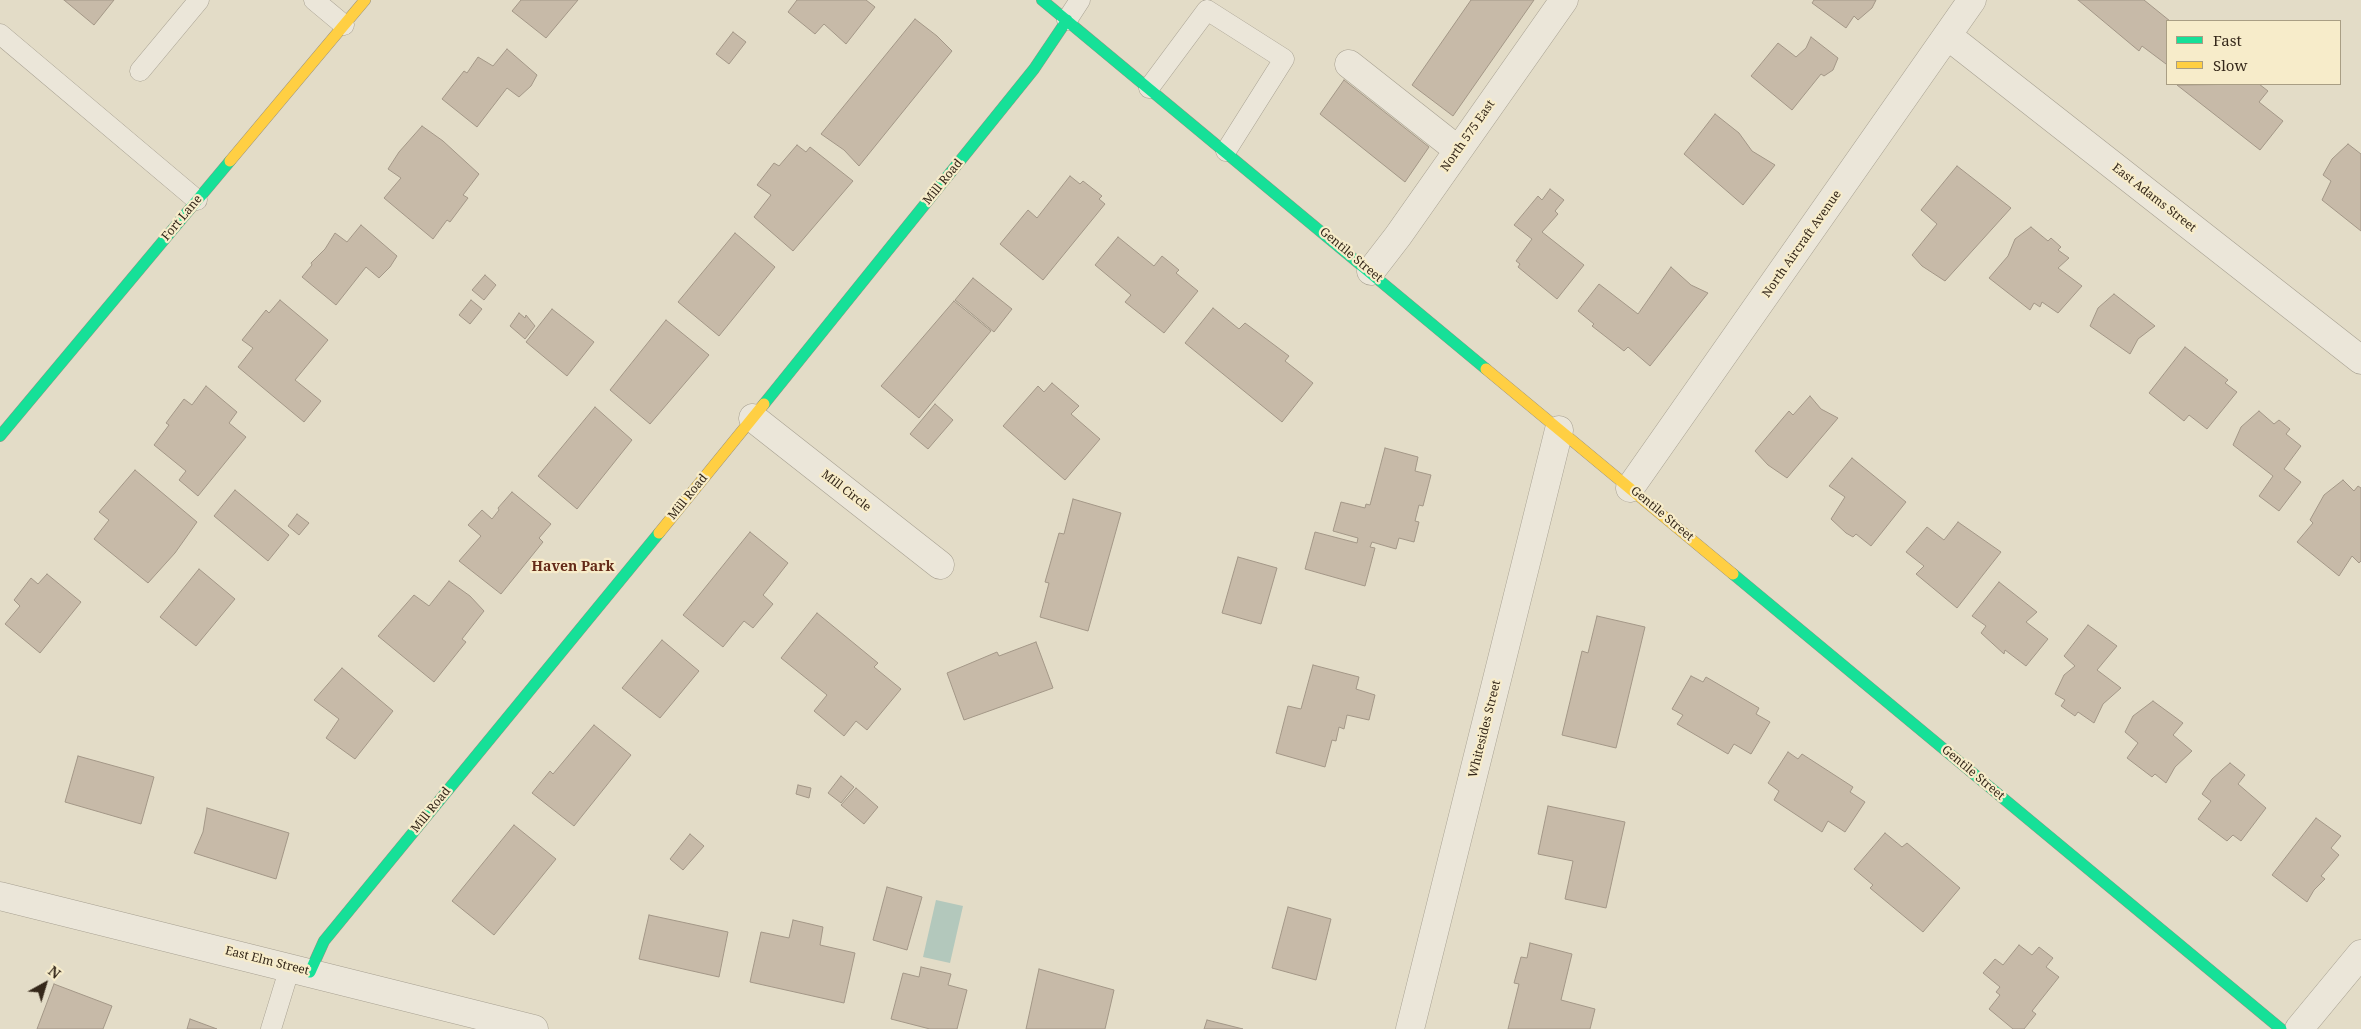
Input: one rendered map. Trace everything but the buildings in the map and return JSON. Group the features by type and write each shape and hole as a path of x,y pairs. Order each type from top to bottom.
{"main road":[{"name":"Fort Lane","path":"0,436 365,0"},
{"name":"Gentile Street","path":"1042,0 1371,271 1559,430 2281,1029"},
{"name":"Mill Road","path":"300,969 753,418 1034,69 1067,20"}],"street":[{"name":"North 575 East","path":"1371,271 1564,0"},
{"name":"North Aircraft Avenue","path":"1630,488 1972,0"},
{"name":"East Adams Street","path":"1948,36 2361,360"},
{"path":"1349,64 1458,150"},
{"name":"Mill Circle","path":"753,418 940,564"},
{"name":"Whitesides Street","path":"1410,1029 1559,430"},
{"name":"East Elm Street","path":"0,896 300,969 534,1029"},
{"path":"2298,1029 2361,954"}],"lane":[{"path":"140,70 199,0"},
{"path":"314,0 344,25"},
{"path":"1067,20 1080,0"},
{"path":"1149,88 1207,10 1284,59 1226,151"},
{"path":"0,34 197,200"},
{"path":"271,1029 300,969"}],"shaded area":[{"path":"936,900 963,906 950,963 923,957"}],"traffic: fast":[{"path":"1042,0 1486,369"},
{"path":"764,404 1034,69 1067,20"},
{"path":"0,436 230,161"},
{"path":"310,972 324,941 659,533"},
{"path":"1733,574 2281,1029"}],"traffic: slow":[{"path":"230,161 365,0"},
{"path":"1486,369 1733,574"},
{"path":"659,533 764,404"}],"district":[{"name":"Haven Park","path":"573,567"}]}
